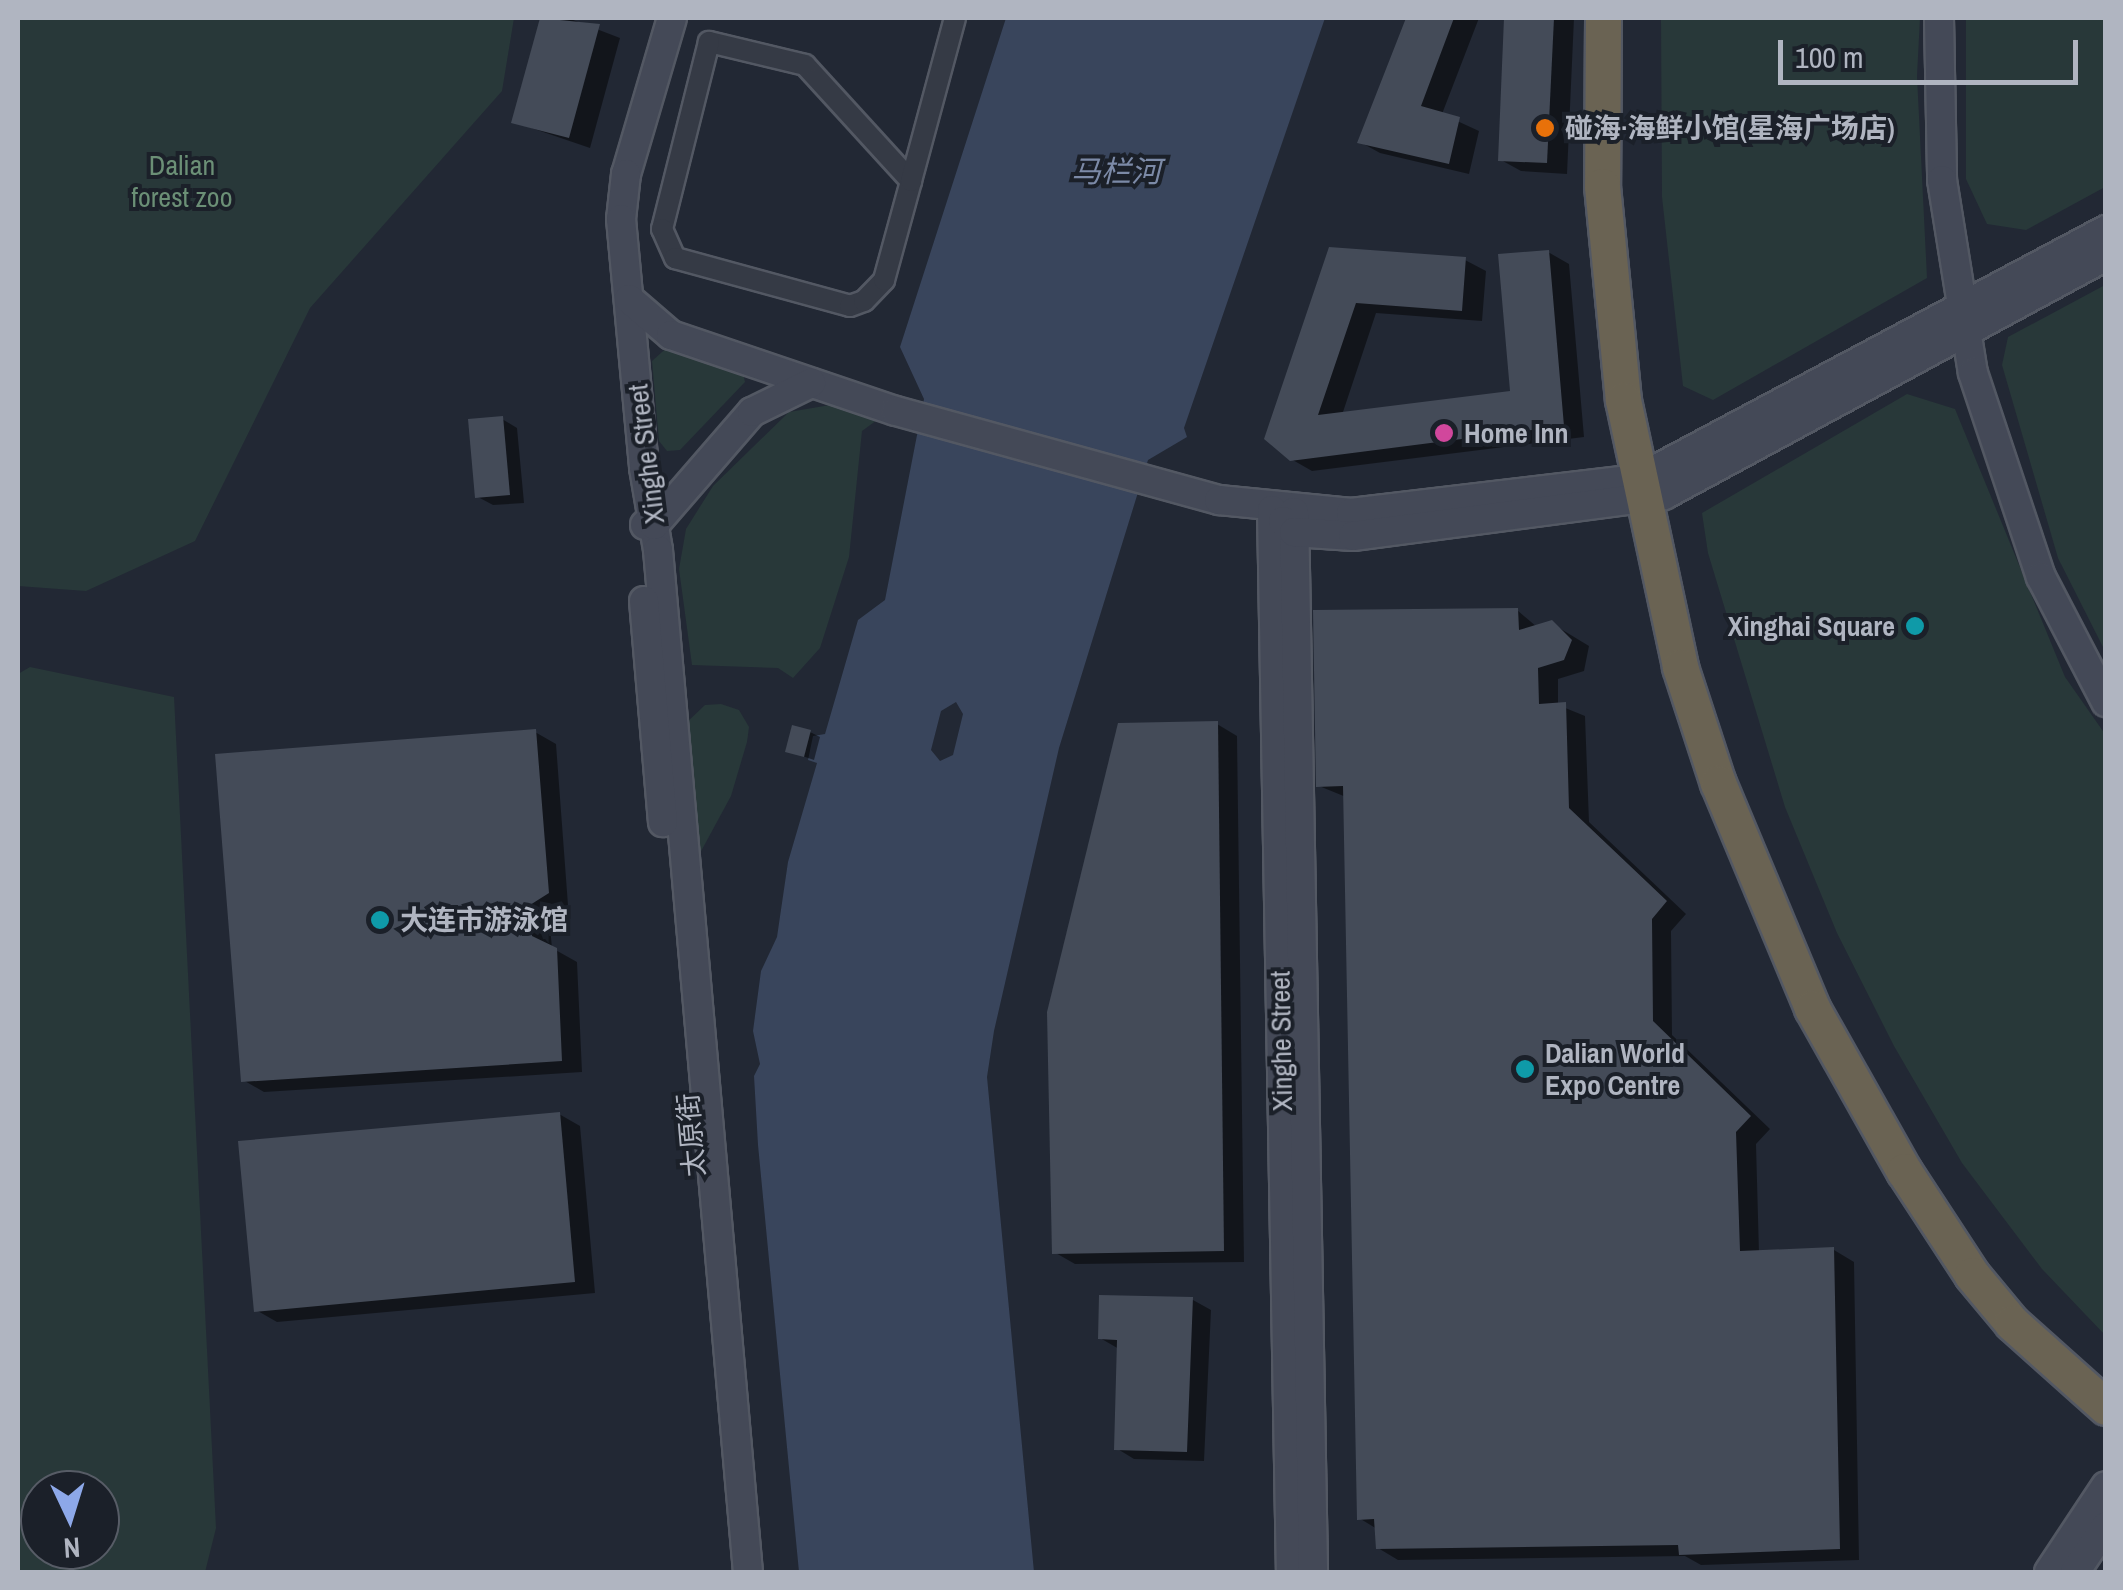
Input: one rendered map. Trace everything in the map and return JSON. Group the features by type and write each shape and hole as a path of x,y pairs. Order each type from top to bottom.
{"highway":[{"path":"1603,18 1607,258 1651,486 1680,667 1718,783 1812,1008 1972,1276 2012,1323 2106,1407"},
{"path":"1626,18 1630,256 1651,486 1738,774 1830,994 1921,1158 1988,1261 2029,1309 2106,1378"}],"street":[{"name":"Xinghe Street","path":"657,18 613,169 608,218 689,898"},
{"name":"Xinghe Street","path":"652,697 646,525 622,194 672,18"},
{"path":"911,181 806,65 709,42 662,229 674,258 850,306 884,280 911,181 955,18"},
{"path":"1939,18 1942,180 1963,320 2016,510 2041,577 2106,702"},
{"path":"1963,320 2106,230"},
{"path":"629,299 671,334 812,383 896,411 1286,518 1651,486 1963,320 2106,256"},
{"path":"646,525 752,412 812,383"},
{"name":"Xinghe Street","path":"1286,518 1291,1572"},
{"name":"Xinghe Street","path":"1286,518 1313,1572"},
{"name":"太原街","path":"652,697 730,1572"},
{"name":"太原街","path":"689,898 748,1572"},
{"path":"2049,1572 2106,1486"},
{"path":"2075,1572 2106,1526"}],"green space":[{"name":"Dalian forest zoo","path":"18,18 514,18 502,91 310,308 195,541 86,591 18,586"},
{"path":"1661,18 1920,18 1917,76 1927,278 1713,400 1683,386 1662,197"},
{"path":"1966,18 2105,18 2105,187 2026,230 1987,224 1966,179"},
{"path":"2105,285 2105,651 2058,558 2002,365 2008,337"},
{"path":"671,344 742,369 745,382 680,450 667,451 659,441 652,361"},
{"path":"1907,394 1955,409 2065,677 2105,734 2105,1335 2042,1269 1962,1163 1894,1046 1837,933 1785,807 1708,553 1702,513"},
{"path":"842,403 884,415 862,431 849,557 820,648 793,678 778,668 692,665 679,569 686,529 713,486 789,412"},
{"path":"30,667 174,697 216,1528 205,1572 18,1572 18,674"},
{"path":"721,704 739,710 749,727 747,742 731,796 699,855 685,724 705,705"}],"water":[{"name":"马栏河","path":"1006,18 1325,18 1184,428 1187,437 1148,460 1059,748 994,1031 987,1077 1034,1572 799,1572 758,1145 754,1076 760,1064 753,1031 761,971 777,937 788,862 817,763 808,760 813,736 825,734 858,620 885,600 924,399 900,347","holes":["956,702 963,714 953,755 940,761 931,750 941,711"]}],"building":[{"path":"540,18 600,24 569,138 511,123"},
{"path":"1406,18 1454,18 1421,106 1460,117 1449,164 1357,143"},
{"path":"1504,18 1554,18 1547,163 1498,161"},
{"path":"1329,247 1466,257 1462,311 1356,303 1318,415 1510,391 1498,254 1549,250 1564,426 1290,461 1264,439"},
{"path":"503,416 510,495 475,498 468,419"},
{"name":"Dalian World Expo Centre","path":"1518,608 1519,630 1552,620 1572,640 1564,660 1538,668 1539,704 1566,702 1569,808 1667,901 1652,919 1653,1021 1751,1116 1736,1132 1740,1251 1834,1247 1840,1549 1679,1555 1678,1545 1376,1549 1374,1519 1357,1520 1343,786 1316,787 1313,610"},
{"path":"1218,721 1224,1251 1052,1254 1047,1012 1118,723"},
{"path":"792,725 811,730 804,757 785,752"},
{"name":"大连市游泳馆","path":"536,729 549,893 530,905 532,936 557,948 562,1061 241,1082 215,754"},
{"path":"560,1112 575,1282 254,1312 238,1141"},
{"path":"1099,1295 1193,1297 1187,1452 1114,1450 1117,1340 1098,1339"}],"place":[{"name":"碰海·海鲜小馆(星海广场店)","path":"1545,128"},
{"name":"Home Inn","path":"1444,433"},
{"name":"Xinghai Square","path":"1915,626"},
{"name":"大连市游泳馆","path":"380,920"},
{"name":"Dalian World Expo Centre","path":"1525,1069"}]}
